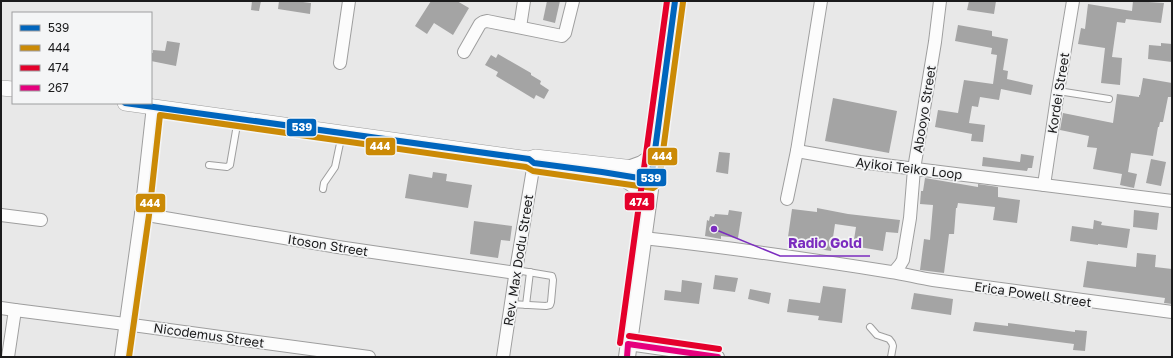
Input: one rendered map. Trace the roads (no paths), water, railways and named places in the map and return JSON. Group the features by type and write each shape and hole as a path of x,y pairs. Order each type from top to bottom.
{"main road":[{"path":"627,351 675,1"},
{"path":"648,204 643,194 624,172 642,164 653,169"}],"street":[{"path":"340,64 349,1"},
{"path":"520,27 524,1"},
{"path":"464,52 480,24 487,21 562,36 565,33 573,1"},
{"path":"787,199 797,151 820,1"},
{"name":"Abooyo Street","path":"894,272 900,265 905,250 910,218 914,169 935,42 940,1"},
{"name":"Kordei Street","path":"1044,185 1073,1"},
{"path":"1,88 12,89"},
{"path":"134,104 624,172 653,169"},
{"path":"121,357 141,214 153,106"},
{"name":"Ayikoi Teiko Loop","path":"797,151 860,162 1172,201"},
{"name":"Rev. Max Dodu Street","path":"503,357 533,160"},
{"name":"Itoson Street","path":"141,214 338,248 516,272"},
{"path":"1,215 41,220"},
{"path":"643,238 705,245 894,272"},
{"name":"Erica Powell Street","path":"894,272 940,281 1172,312"},
{"name":"Nicodemus Street","path":"1,308 369,357"},
{"path":"8,357 15,310"},
{"path":"627,351 718,357"}],"lane":[{"path":"1058,91 1109,99"},
{"path":"209,165 228,167 230,165 238,119"},
{"path":"323,189 324,182 335,167 342,134"},
{"path":"511,304 546,306 551,302 552,276 530,272 516,272"},
{"path":"526,305 530,272"},
{"path":"870,327 877,335 889,339 892,342 893,346 891,357"}],"place":[{"name":"Radio Gold","path":"714,229"}]}
